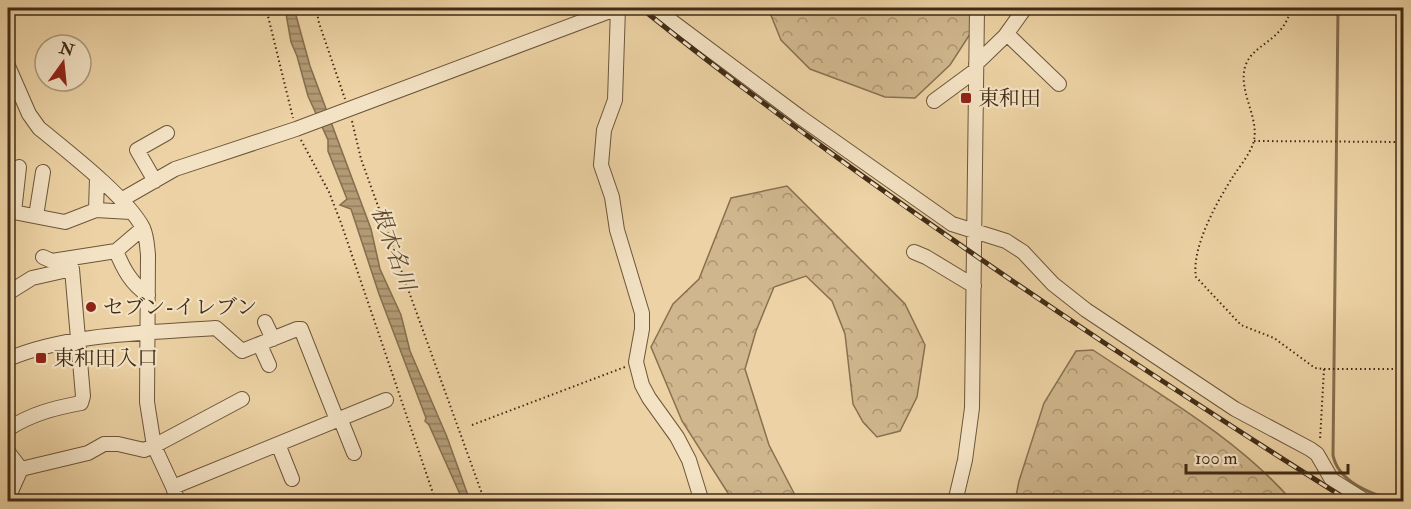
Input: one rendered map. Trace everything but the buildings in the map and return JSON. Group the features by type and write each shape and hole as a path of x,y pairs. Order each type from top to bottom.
{"street":[{"path":"121,200 175,169 218,152 295,129 618,8 615,100 604,130 602,165 612,197 617,230 642,313 642,329 636,362 642,385 648,398 666,420 689,460 702,501"},
{"path":"654,8 800,117 952,224 1006,241 1023,252 1053,284 1086,310 1235,408 1310,449 1320,458 1332,480 1367,501"},
{"path":"956,501 965,460 972,408 977,8"},
{"path":"934,101 976,67 1007,34 1025,8"},
{"path":"1007,34 1059,84"},
{"path":"8,66 29,114 39,128 121,200 142,228 146,238 148,255 147,402 154,446 178,501"},
{"path":"155,181 137,150 167,133"},
{"path":"19,167 11,212 65,222 96,210 131,212"},
{"path":"36,216 43,172"},
{"path":"96,210 97,178"},
{"path":"43,257 52,261 116,250 142,228"},
{"path":"116,250 122,267 132,281 148,295"},
{"path":"914,252 926,256 974,286"},
{"path":"8,293 33,278 72,269 83,396 81,403 50,409 23,419 8,429"},
{"path":"265,322 269,365"},
{"path":"8,359 23,352 78,340 216,328 242,351 301,329 354,453"},
{"path":"21,469 88,453 104,444 118,444 144,450 242,399"},
{"path":"173,487 386,400"},
{"path":"278,444 292,479"},
{"path":"8,452 21,469"},
{"path":"8,498 21,469"}],"path":[{"path":"266,8 295,129 329,192 337,213 436,501"},
{"path":"316,8 361,159 485,501"},
{"path":"1291,8 1284,26 1275,38 1252,53 1245,67 1244,85 1254,128 1254,141 1219,198 1198,250 1194,267 1196,277 1241,325 1274,338 1315,368 1404,369"},
{"path":"1254,141 1404,142"},
{"path":"472,425 636,362"},
{"path":"1320,458 1324,369"}],"green space":[{"path":"768,8 977,8 972,31 950,65 915,98 885,97 810,69 781,40"},
{"path":"787,186 905,304 925,345 917,397 900,431 877,437 863,422 853,404 845,334 832,301 806,276 774,287 756,331 745,369 769,445 798,501 733,501 682,421 651,347 673,304 699,279 731,198"},
{"path":"1093,350 1198,419 1248,458 1292,501 1015,501 1019,481 1044,403 1076,351"}],"shaded area":[{"path":"285,8 294,8 310,66 371,229 380,269 401,315 410,351 447,437 470,501 463,501 429,425 425,421 426,418 379,294 351,209 340,205 347,199 328,151 328,140 308,96 291,42"}],"waterway":[{"path":"1338,8 1333,455 1336,465 1349,480 1368,491 1397,502"}],"railway":[{"path":"641,8 754,96 926,221 1103,342 1351,502"}],"place":[{"name":"東和田","path":"966,98"},
{"name":"セブン-イレブン","path":"91,307"},
{"name":"東和田入口","path":"41,358"}],"water label":[{"name":"根木名川","path":"394,248"}]}
